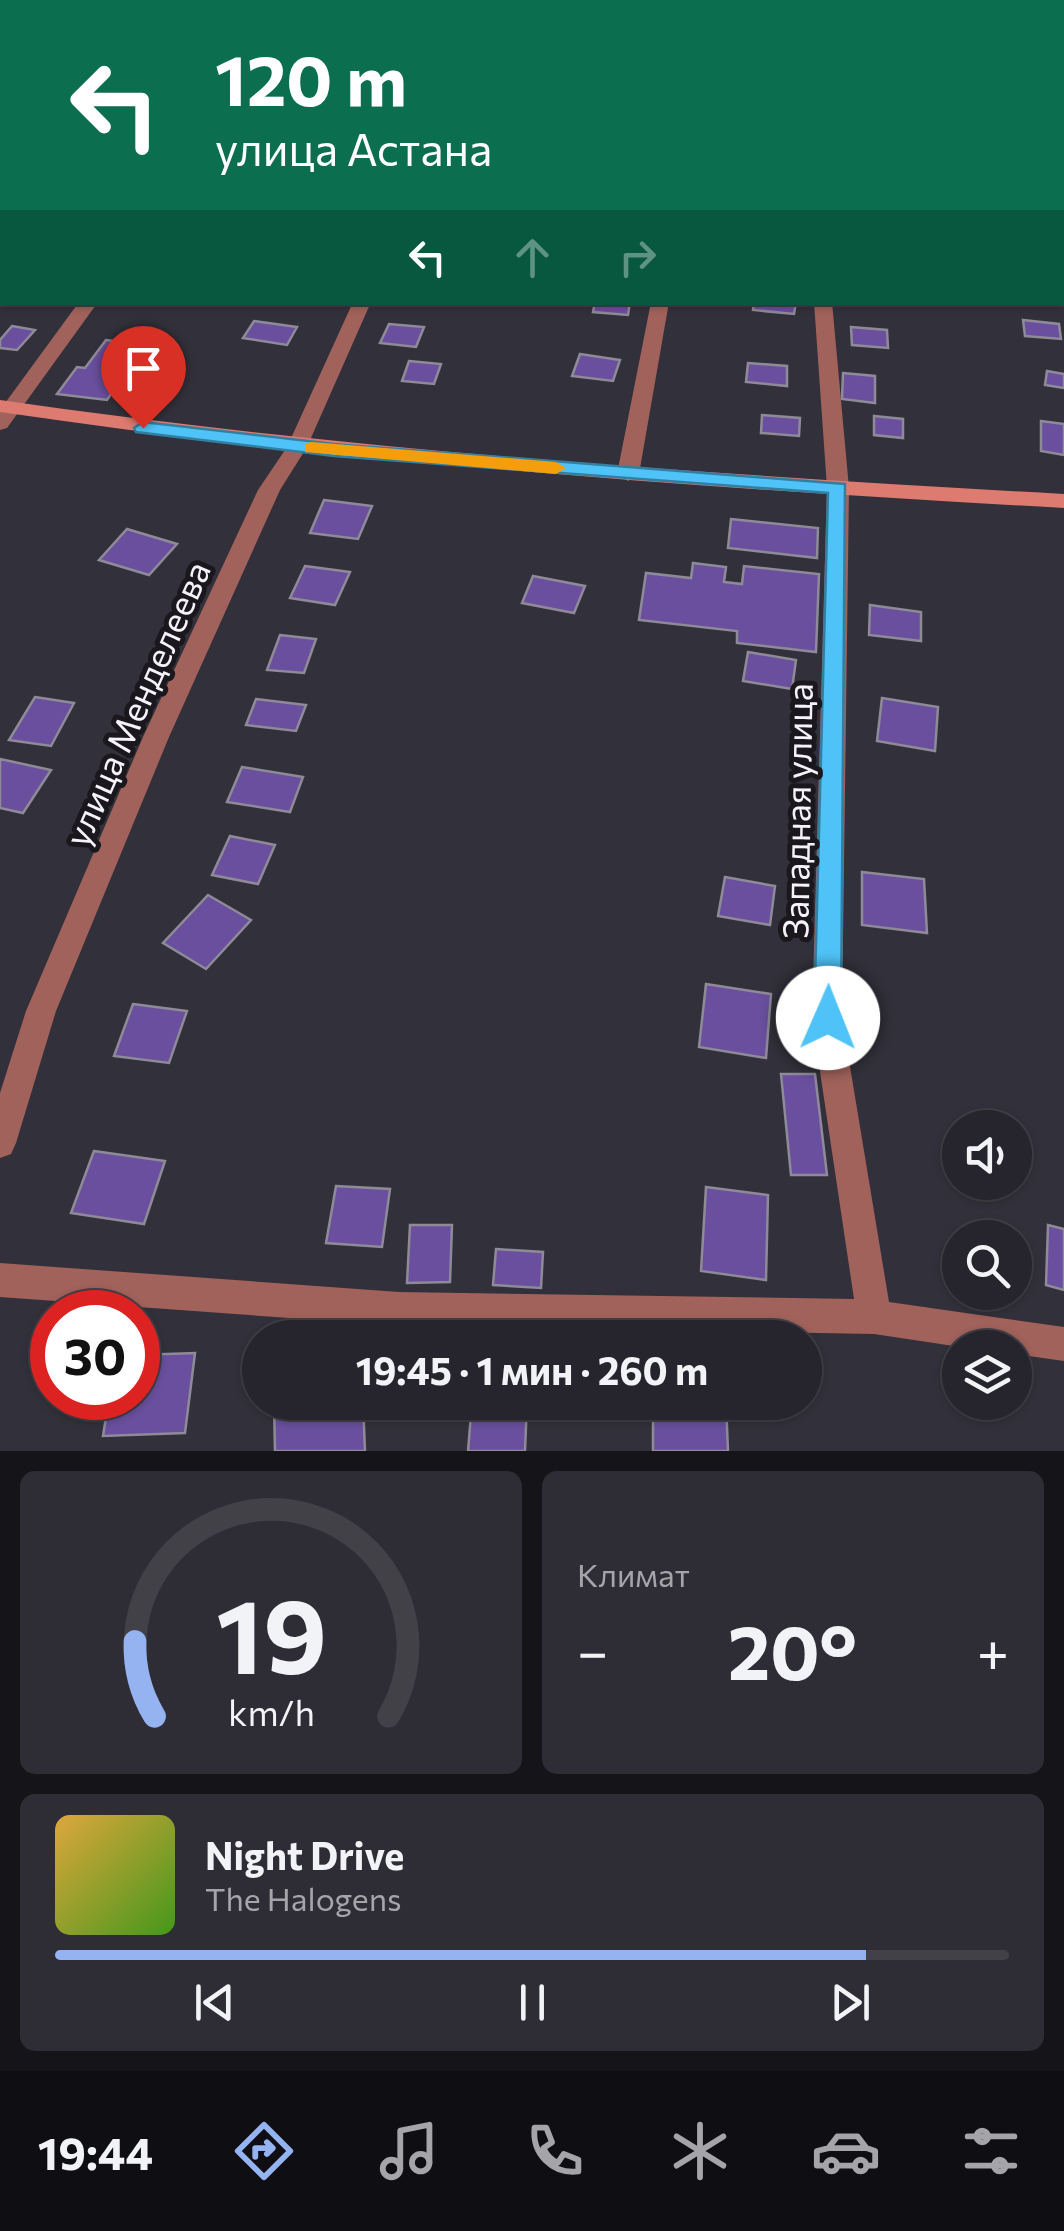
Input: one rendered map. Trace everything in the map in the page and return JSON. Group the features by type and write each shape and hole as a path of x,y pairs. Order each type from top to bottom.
{"street":[{"path":"4,413 87,305"},
{"name":"улица Менделеева","path":"0,1143 41,1011 156,737 269,490 297,447 361,305"},
{"path":"628,474 659,305"},
{"name":"Западная улица","path":"823,305 838,488 828,1018 874,1317"},
{"path":"4,413 297,447 628,474 1064,501"},
{"path":"0,1280 400,1308 874,1317 1064,1344"}],"building":[{"path":"594,305 630,305 628,315 593,312"},
{"path":"754,305 796,305 794,314 753,310"},
{"path":"1023,320 1059,324 1061,339 1025,336"},
{"path":"254,321 297,327 287,345 243,338"},
{"path":"389,324 424,327 416,347 380,343"},
{"path":"12,326 35,330 17,350 0,348 0,340"},
{"path":"851,327 887,330 888,348 852,345"},
{"path":"106,340 145,345 107,400 57,394 77,367 85,368"},
{"path":"580,354 620,360 613,381 572,376"},
{"path":"409,361 441,364 434,384 402,381"},
{"path":"748,363 787,366 787,386 746,382"},
{"path":"1047,371 1064,374 1064,388 1045,385"},
{"path":"843,373 875,376 875,403 842,399"},
{"path":"762,415 800,418 799,436 761,433"},
{"path":"874,416 903,419 903,438 874,435"},
{"path":"1041,421 1064,424 1064,455 1041,451"},
{"path":"324,500 372,506 358,539 310,533"},
{"path":"731,519 818,528 817,558 728,548"},
{"path":"127,529 177,544 149,575 99,560"},
{"path":"693,563 726,567 724,582 742,584 744,566 819,574 816,652 737,643 737,631 639,620 646,573 691,578"},
{"path":"305,566 350,572 335,605 290,598"},
{"path":"533,576 585,586 574,613 522,603"},
{"path":"870,605 921,612 921,641 869,635"},
{"path":"280,635 316,639 304,673 267,670"},
{"path":"748,652 796,660 792,689 743,681"},
{"path":"35,697 74,703 51,746 9,740"},
{"path":"882,698 938,707 935,751 877,741"},
{"path":"256,699 306,705 296,731 246,725"},
{"path":"0,759 51,770 23,813 0,808"},
{"path":"242,767 303,777 290,812 227,802"},
{"path":"230,836 275,845 258,884 212,875"},
{"path":"862,872 924,879 927,933 862,925"},
{"path":"725,877 775,886 770,925 718,916"},
{"path":"208,895 251,920 206,969 163,943"},
{"path":"706,984 771,994 766,1058 699,1047"},
{"path":"133,1004 187,1011 169,1063 114,1056"},
{"path":"781,1074 815,1074 827,1175 791,1175"},
{"path":"94,1151 165,1161 144,1224 71,1213"},
{"path":"336,1186 390,1189 382,1247 326,1243"},
{"path":"706,1187 768,1195 766,1280 701,1271"},
{"path":"410,1225 452,1225 450,1282 407,1283"},
{"path":"1048,1225 1064,1229 1064,1290 1046,1285"},
{"path":"496,1249 543,1252 541,1288 493,1285"},
{"path":"195,1353 185,1433 103,1436 106,1420 160,1420 160,1354"},
{"path":"274,1420 364,1420 365,1451 275,1451"},
{"path":"471,1420 526,1420 525,1451 468,1451"},
{"path":"653,1420 727,1420 728,1451 653,1451"}],"slow traffic":[{"path":"311,448 556,468"}],"route":[{"path":"143,428 297,447 838,488 828,1018"}]}
